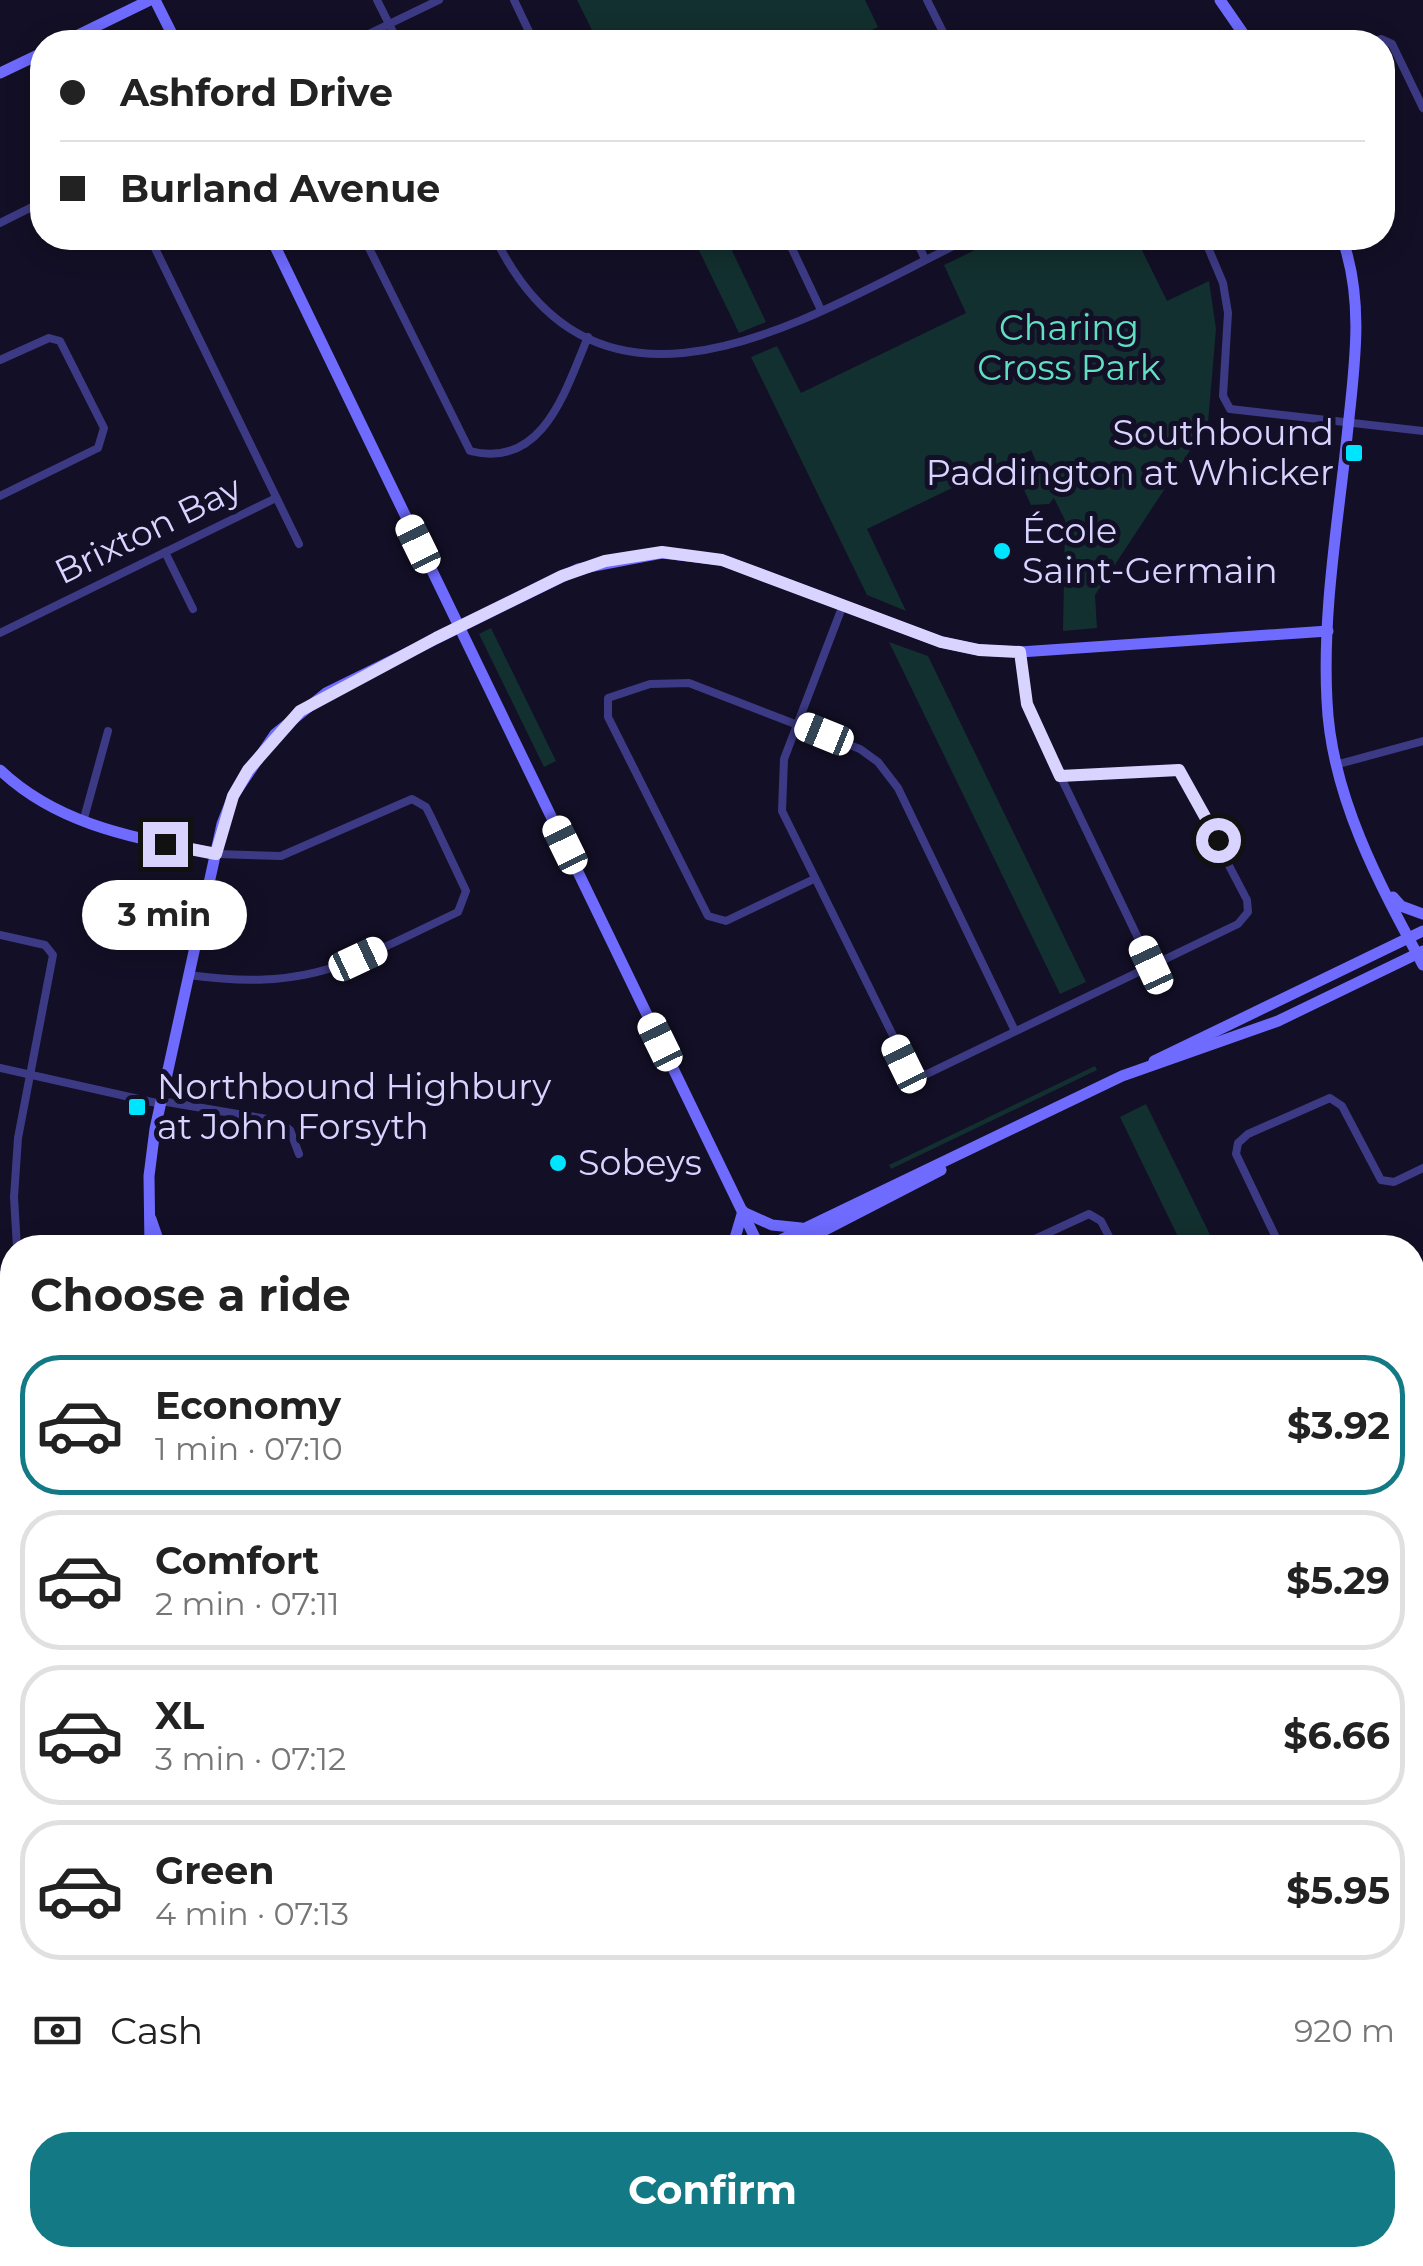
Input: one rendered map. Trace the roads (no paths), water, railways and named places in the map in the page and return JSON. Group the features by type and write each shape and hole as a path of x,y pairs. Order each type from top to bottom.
{"street":[{"path":"89,30 153,0 169,30"},
{"path":"377,0 392,30"},
{"path":"378,30 439,0"},
{"path":"514,0 528,30"},
{"path":"927,0 942,30"},
{"path":"1220,0 1241,30"},
{"path":"1395,50 1423,108"},
{"path":"0,73 30,59"},
{"path":"0,223 30,208"},
{"name":"Brixton Bay","path":"0,633 276,498 156,250"},
{"path":"277,250 755,1235"},
{"path":"370,250 470,452 510,449 542,433 556,414 588,336"},
{"path":"500,250 537,302 588,336 653,354 709,352 760,338 944,250"},
{"path":"793,250 821,310"},
{"path":"921,250 925,259"},
{"path":"1209,250 1228,314 1223,396 1226,406 1242,413 1423,431"},
{"path":"1142,1069 1278,1021 1421,956 1352,818 1335,764 1327,705 1328,631 1349,424 1356,304 1345,250"},
{"path":"0,360 48,338 60,340 104,428 98,448 0,496"},
{"path":"276,498 299,544"},
{"path":"165,552 193,609"},
{"path":"150,1235 149,1176 161,1102 216,854 233,796 288,721 326,693 578,569 662,552 722,560 941,642 979,650 1020,652 1328,631"},
{"path":"843,605 782,766 780,793 788,825 912,1074 927,1074 1238,924 1248,912 1248,900 1179,770 1060,776"},
{"path":"1020,652 1027,704 1151,965"},
{"path":"814,878 726,921 708,916 608,717 606,703 613,694 665,681 689,682 860,749 894,780 1015,1031"},
{"path":"83,822 108,731"},
{"path":"1335,764 1423,741"},
{"path":"0,770 43,803 83,822 216,854 281,856 412,799 432,817 466,890 466,900 458,912 318,974 261,982 189,974"},
{"path":"1383,886 1401,906 1423,914"},
{"path":"791,1235 1423,931"},
{"path":"0,935 45,945 53,955 15,1171 17,1235"},
{"path":"0,1068 279,1122 290,1130 299,1154"},
{"path":"1275,1235 1236,1154 1238,1142 1248,1134 1330,1098 1342,1106 1381,1180 1394,1182 1423,1168"},
{"path":"818,1235 886,1201 969,1151"},
{"path":"742,1211 772,1225 806,1228"},
{"path":"736,1235 742,1211"},
{"path":"1043,1235 1089,1214 1101,1220 1108,1235"},
{"path":"150,1217 156,1235"}],"place":[{"name":"Southbound Paddington at Whicker","path":"1354,453"},
{"name":"École Saint-Germain","path":"1002,551"},
{"name":"Northbound Highbury at John Forsyth","path":"137,1107"},
{"name":"Sobeys","path":"558,1163"}],"park label":[{"name":"Charing Cross Park","path":"1069,348"}]}
